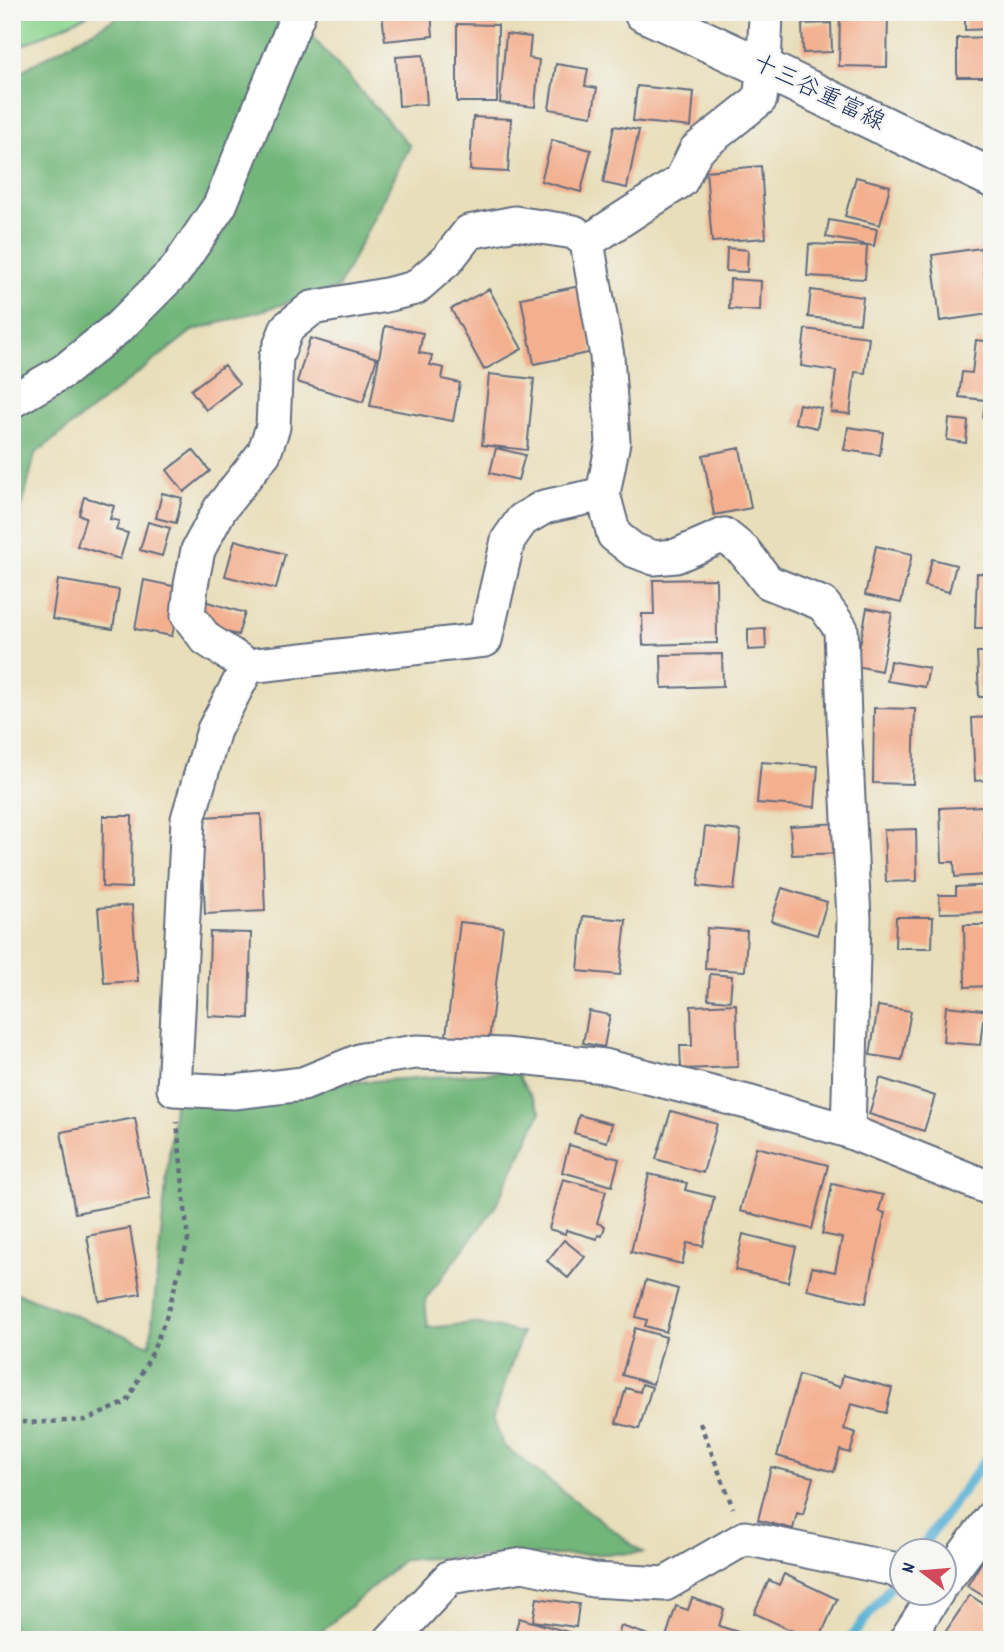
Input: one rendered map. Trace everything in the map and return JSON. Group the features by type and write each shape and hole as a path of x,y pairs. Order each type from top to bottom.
{"main road":[{"name":"十三谷重富線","path":"643,12 992,178"}],"street":[{"path":"12,401 64,371 120,327 176,270 220,205 299,12"},
{"path":"587,242 681,181 696,149 760,99 766,12"},
{"path":"603,494 544,506 522,520 508,540 485,640 248,666 206,639 188,615 198,550 220,509 264,453 273,427 276,356 287,328 312,308 415,288 447,260 469,232 515,223 574,232 587,242 607,356 613,442 603,494 614,535 633,550 654,558 676,556 724,535 744,551 768,582 823,604 841,629 854,919 848,1131"},
{"path":"248,666 215,730 188,819 174,1089 234,1092 303,1084 362,1060 416,1052 504,1055 604,1066 848,1131 992,1189"},
{"path":"958,1563 992,1517"},
{"path":"391,1640 450,1577 523,1565 593,1580 665,1584 745,1538 888,1569"},
{"path":"906,1640 928,1606"}],"path":[{"path":"12,1420 29,1423 86,1420 127,1402 152,1353 166,1318 188,1240 174,1089"},
{"path":"699,1423 745,1538"}],"green space":[{"path":"12,12 94,12 12,50"},
{"path":"127,12 290,12 410,146 338,288 192,331 35,454 12,549 12,76"},
{"path":"515,1071 541,1112 495,1207 425,1300 428,1328 474,1323 522,1333 493,1418 503,1445 643,1553 404,1559 312,1640 12,1640 12,1291 150,1345 175,1095"}],"building":[{"path":"382,12 431,12 433,36 385,41"},
{"path":"965,12 992,12 992,29 965,30"},
{"path":"840,14 888,15 887,67 839,66"},
{"path":"831,23 832,52 803,53 802,24"},
{"path":"457,24 498,25 497,102 457,102"},
{"path":"506,34 531,37 529,58 539,60 535,107 500,103"},
{"path":"992,37 992,77 957,77 957,38"},
{"path":"423,55 427,104 399,106 396,57"},
{"path":"556,64 588,69 585,86 597,88 592,116 549,109"},
{"path":"637,86 694,92 691,127 633,121"},
{"path":"473,117 511,119 508,172 470,170"},
{"path":"614,126 639,130 627,188 603,183"},
{"path":"552,140 591,150 581,192 541,181"},
{"path":"761,166 766,238 712,242 706,171"},
{"path":"856,177 890,186 880,225 845,216"},
{"path":"829,220 877,229 874,246 826,237"},
{"path":"809,244 867,246 865,279 807,276"},
{"path":"727,248 748,250 747,272 726,271"},
{"path":"981,248 989,314 940,321 932,255"},
{"path":"730,279 761,281 760,311 729,309"},
{"path":"580,286 593,352 534,364 521,298"},
{"path":"489,289 522,349 484,370 451,309"},
{"path":"811,290 863,297 860,323 808,317"},
{"path":"385,326 423,333 419,353 432,355 430,365 444,368 442,379 460,383 453,421 370,406"},
{"path":"805,329 869,337 865,373 855,372 850,414 831,412 836,371 801,366"},
{"path":"310,338 377,358 363,402 297,382"},
{"path":"976,340 992,342 992,419 983,418 985,400 959,397 962,372 972,373"},
{"path":"224,365 239,384 206,410 191,390"},
{"path":"489,374 534,379 527,450 482,445"},
{"path":"799,404 821,408 817,428 795,423"},
{"path":"949,419 968,421 966,443 947,440"},
{"path":"848,427 883,432 880,455 844,450"},
{"path":"496,448 525,455 518,480 490,473"},
{"path":"740,448 751,508 714,515 703,455"},
{"path":"193,450 210,471 184,492 167,470"},
{"path":"162,493 182,498 176,523 156,518"},
{"path":"84,497 114,506 110,519 119,521 116,530 128,533 120,559 77,546 86,517 79,515"},
{"path":"148,522 170,528 162,556 140,550"},
{"path":"235,540 285,554 276,589 225,576"},
{"path":"876,546 912,554 901,603 865,595"},
{"path":"932,559 956,565 949,592 925,586"},
{"path":"977,573 992,574 992,628 975,628"},
{"path":"716,579 717,643 643,645 642,614 654,614 653,580"},
{"path":"58,580 119,590 113,629 52,619"},
{"path":"144,580 182,588 172,636 135,629"},
{"path":"204,601 245,613 238,635 198,625"},
{"path":"867,608 892,613 881,671 856,666"},
{"path":"765,628 766,649 748,650 748,629"},
{"path":"977,652 992,652 992,697 979,697"},
{"path":"722,654 723,686 662,688 661,655"},
{"path":"890,661 929,668 925,687 887,681"},
{"path":"874,708 915,709 913,784 873,783"},
{"path":"992,717 992,796 986,797 985,780 975,781 972,718"},
{"path":"761,762 818,766 815,807 757,803"},
{"path":"983,806 986,875 955,877 954,862 942,862 940,808"},
{"path":"261,814 265,911 205,914 201,817"},
{"path":"103,816 132,816 131,888 102,887"},
{"path":"840,823 841,853 792,855 790,826"},
{"path":"705,827 741,831 734,890 698,886"},
{"path":"916,829 917,881 886,882 884,830"},
{"path":"992,885 992,912 940,913 939,895 956,895 956,887"},
{"path":"782,888 827,902 817,935 771,921"},
{"path":"132,905 138,981 104,983 98,908"},
{"path":"583,916 626,920 620,975 578,971"},
{"path":"896,917 933,917 932,948 895,948"},
{"path":"460,922 503,927 488,1049 445,1044"},
{"path":"964,925 992,925 992,986 965,987"},
{"path":"707,928 747,931 745,971 705,969"},
{"path":"210,932 251,933 249,1018 208,1016"},
{"path":"710,974 732,976 730,1001 708,999"},
{"path":"736,1004 738,1067 681,1069 680,1046 692,1046 691,1006"},
{"path":"878,1006 911,1011 902,1060 870,1055"},
{"path":"946,1006 992,1011 992,1021 983,1020 980,1045 943,1042"},
{"path":"589,1011 610,1015 604,1047 583,1043"},
{"path":"880,1078 935,1096 924,1131 869,1114"},
{"path":"671,1111 717,1124 703,1173 656,1159"},
{"path":"579,1115 612,1124 607,1142 574,1133"},
{"path":"135,1118 150,1199 75,1213 61,1132"},
{"path":"569,1145 619,1159 612,1186 562,1172"},
{"path":"756,1147 828,1165 812,1229 740,1211"},
{"path":"649,1174 687,1183 685,1190 714,1197 703,1246 687,1243 682,1264 631,1252"},
{"path":"563,1179 606,1191 597,1223 605,1226 602,1236 598,1235 597,1239 566,1230 565,1234 549,1229"},
{"path":"832,1184 883,1195 879,1211 885,1213 866,1303 807,1290 812,1267 835,1272 842,1238 822,1234"},
{"path":"130,1228 141,1294 99,1301 87,1236"},
{"path":"743,1234 796,1247 788,1282 735,1270"},
{"path":"564,1240 585,1257 568,1278 547,1261"},
{"path":"646,1280 678,1289 666,1332 645,1326 647,1320 636,1317"},
{"path":"635,1328 666,1337 653,1384 622,1375"},
{"path":"799,1375 840,1387 843,1375 892,1388 886,1413 851,1404 844,1429 856,1433 850,1453 840,1450 834,1472 777,1456"},
{"path":"642,1384 652,1387 639,1429 616,1423 626,1388 640,1392"},
{"path":"771,1467 813,1477 803,1515 797,1513 793,1529 758,1520"},
{"path":"992,1545 992,1601 967,1586"},
{"path":"784,1574 837,1599 819,1640 812,1640 754,1613 769,1580 779,1585"},
{"path":"970,1595 992,1610 992,1640 940,1640"},
{"path":"537,1598 579,1604 576,1627 533,1621"},
{"path":"692,1598 724,1609 719,1626 754,1637 753,1640 665,1640 676,1606 688,1610"},
{"path":"519,1618 575,1634 573,1640 513,1640"},
{"path":"621,1626 661,1639 661,1640 617,1640"}],"waterway":[{"path":"929,1536 992,1451"},
{"path":"849,1640 888,1590"}]}
